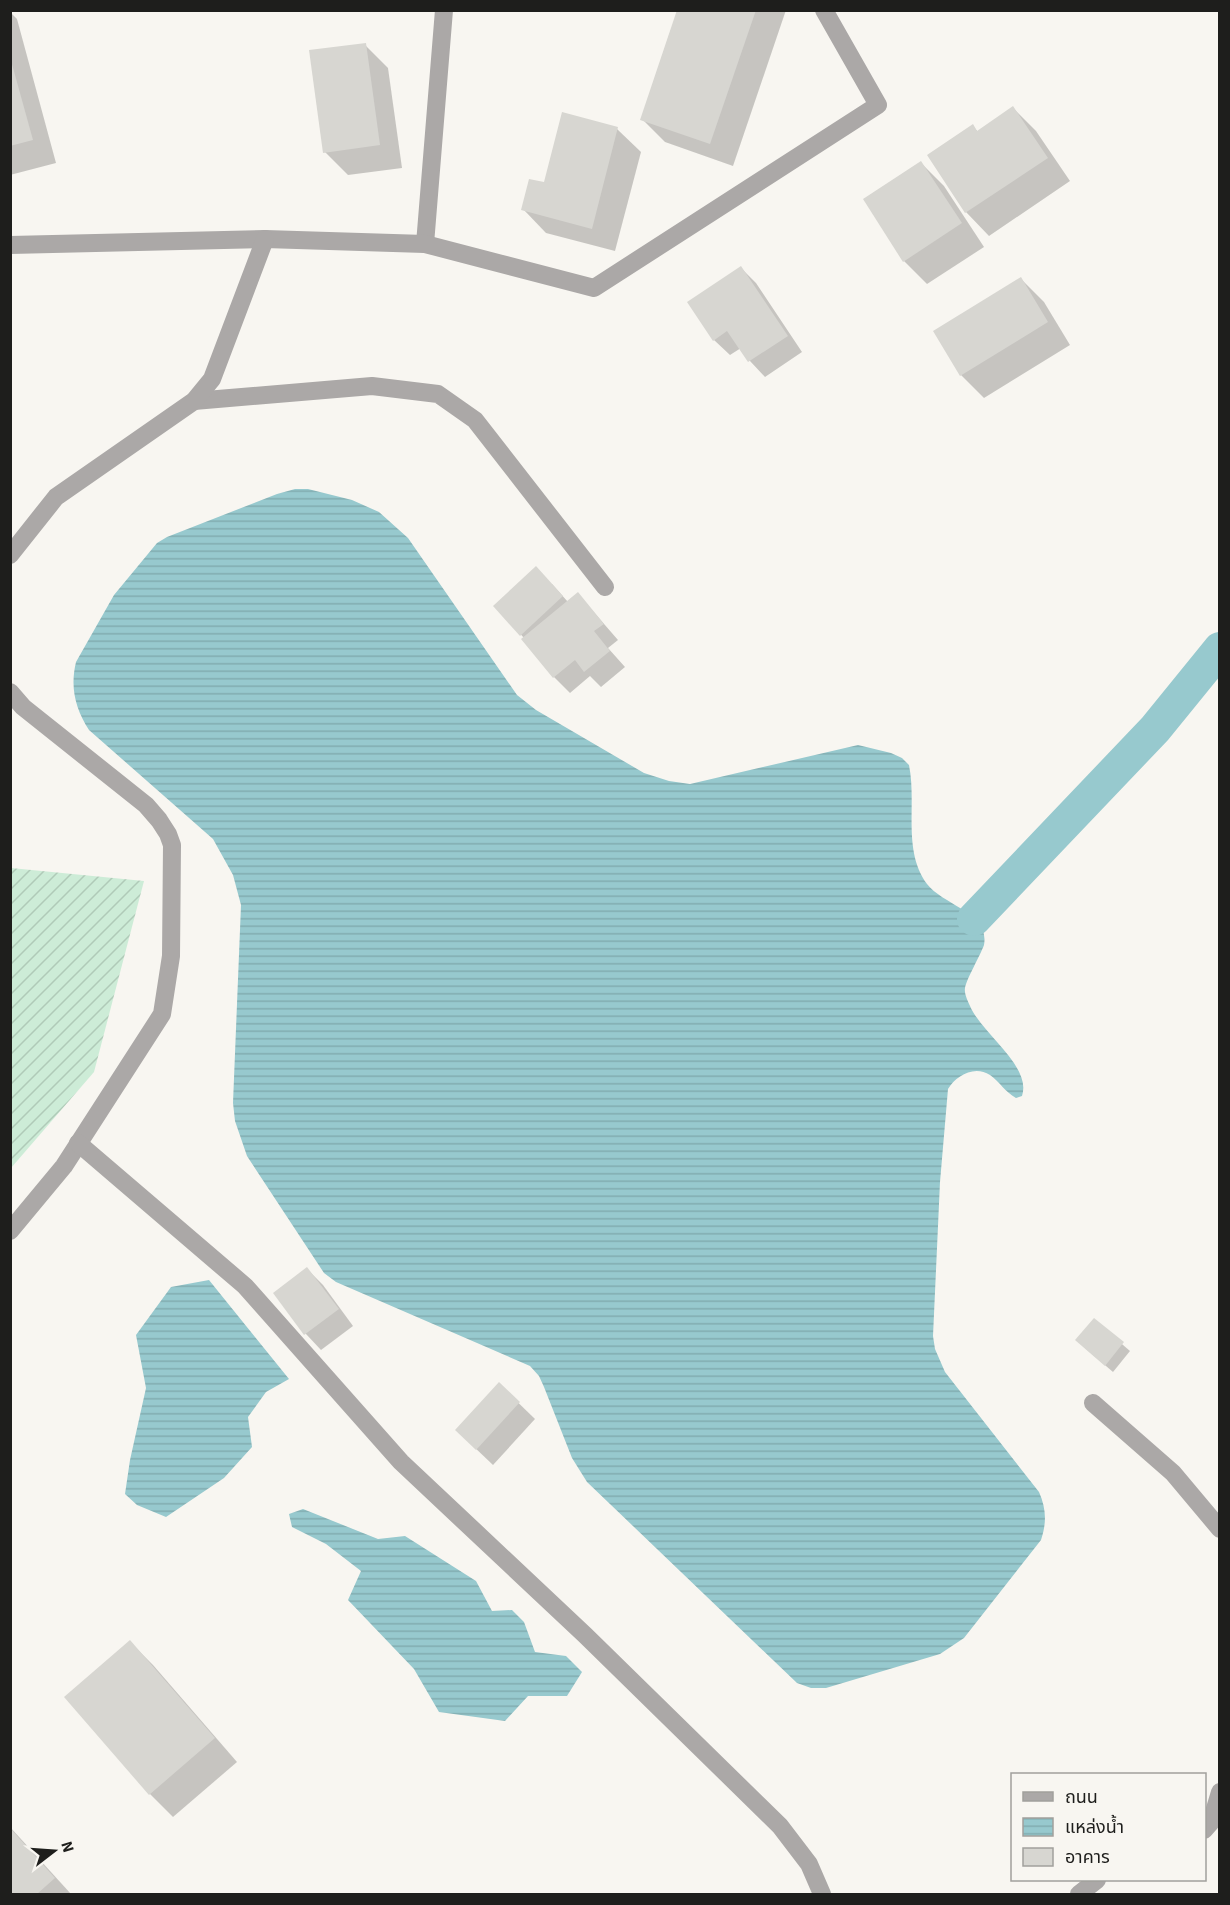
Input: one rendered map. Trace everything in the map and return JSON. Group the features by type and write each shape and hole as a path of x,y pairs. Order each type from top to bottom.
{"street":[{"path":"425,244 444,10"},
{"path":"10,245 265,239 425,244 594,288 878,105 824,10"},
{"path":"10,555 56,497 194,401 212,379 265,239"},
{"path":"194,401 372,386 438,394 475,420 605,587"},
{"path":"10,692 23,707 146,805 159,820 172,845 171,956 162,1014 64,1166 10,1230"},
{"path":"78,1143 245,1286 401,1462 585,1635 780,1826 809,1864 822,1894"},
{"path":"1093,1403 1173,1473 1220,1529"},
{"path":"1206,1828 1211,1822 1220,1792"},
{"path":"1080,1894 1096,1881"}],"green space":[{"path":"11,868 144,881 94,1072 11,1168"}],"water":[{"path":"295,489 308,489 352,500 379,512 408,538 517,695 536,710 644,773 669,781 690,784 858,745 891,753 902,758 909,765 912,842 919,871 934,891 964,910 980,925 984,934 984,945 966,984 966,995 976,1017 1020,1073 1023,1085 1022,1096 1016,1098 990,1075 978,1071 961,1076 948,1089 940,1182 933,1336 935,1349 945,1372 1039,1492 1045,1515 1041,1540 964,1638 940,1654 826,1688 811,1688 797,1683 587,1482 572,1458 539,1376 530,1366 336,1282 324,1273 247,1156 235,1121 233,1103 241,905 233,875 213,839 89,730 77,705 74,671 76,662 114,595 157,543 167,537"},
{"path":"209,1280 289,1379 266,1392 248,1417 252,1447 224,1478 166,1517 137,1505 125,1494 146,1388 136,1335 171,1287"},
{"path":"303,1509 378,1539 405,1536 476,1581 492,1611 512,1610 524,1622 535,1652 566,1656 582,1672 567,1696 528,1696 505,1721 439,1712 414,1669 348,1600 361,1571 326,1544 292,1527 289,1514"}],"building":[{"path":"677,10 756,10 710,144 640,120"},
{"path":"366,43 380,145 323,153 309,50"},
{"path":"10,57 33,140 10,146"},
{"path":"1013,106 1048,158 965,213 927,155 973,124 977,131"},
{"path":"562,112 618,127 592,229 521,210 529,179 544,182"},
{"path":"921,161 962,223 903,262 863,199"},
{"path":"741,266 788,336 748,362 727,331 713,341 687,302"},
{"path":"1021,277 1048,322 960,376 933,331"},
{"path":"536,566 563,596 520,636 493,606"},
{"path":"578,592 604,624 594,631 610,651 584,672 575,660 553,678 521,639"},
{"path":"307,1267 339,1309 304,1335 273,1293"},
{"path":"1094,1318 1124,1342 1105,1366 1075,1340"},
{"path":"499,1382 520,1402 476,1450 455,1430"},
{"path":"130,1640 215,1738 149,1795 64,1697"},
{"path":"10,1828 55,1878 37,1894 10,1894"}],"waterway":[{"path":"974,919 1155,729 1220,649"}]}
